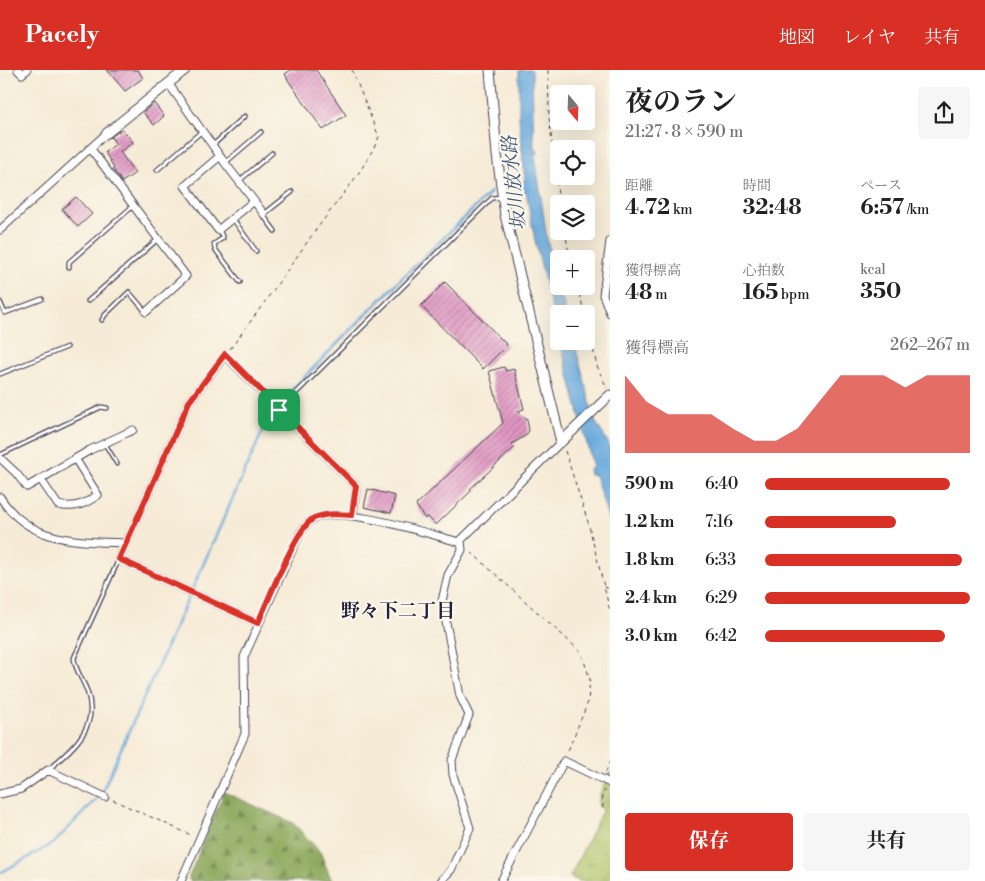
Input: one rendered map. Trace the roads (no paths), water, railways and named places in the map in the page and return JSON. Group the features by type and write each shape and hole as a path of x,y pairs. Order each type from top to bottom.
{"street":[{"path":"18,70 22,74 27,70"},
{"path":"0,230 107,133 185,70"},
{"path":"490,70 502,196 511,249 564,440"},
{"path":"168,83 212,146 264,214"},
{"path":"91,149 186,276 146,312"},
{"path":"220,156 185,186 218,230 254,201"},
{"path":"610,240 603,294 610,313"},
{"path":"258,623 119,559 189,402 225,354 356,486 352,515"},
{"path":"441,881 451,870 470,828 453,776 452,760 469,715 460,696 442,602 448,575 462,544 608,396"},
{"path":"0,457 27,487 104,443 134,430"},
{"path":"41,480 58,504 69,507 86,503 98,495 76,460"},
{"path":"0,496 22,522 44,533 73,540 125,543"},
{"path":"181,881 244,734 243,665 258,623 305,526 313,519 323,516 352,515 462,544"},
{"path":"501,881 564,761 607,782"},
{"path":"0,794 21,789 48,770 102,795"}],"lane":[{"path":"212,146 245,116"},
{"path":"158,170 202,132"},
{"path":"225,163 261,132"},
{"path":"239,181 272,153"},
{"path":"275,231 263,215 292,192"},
{"path":"279,410 492,198 502,196"},
{"path":"69,267 69,262 133,205"},
{"path":"233,218 256,251"},
{"path":"218,230 222,238 214,244 215,249 240,282"},
{"path":"88,301 159,239"},
{"path":"102,320 129,292 146,312"},
{"path":"0,302 5,313 42,299"},
{"path":"0,374 67,347"},
{"path":"0,457 101,407 107,408"},
{"path":"104,443 117,464"},
{"path":"48,770 83,737 89,723 91,708 87,692 74,665 74,658 119,559"}],"water":[{"path":"519,70 532,70 534,150 537,150 538,154 535,155 550,251 550,295 561,295 564,305 551,305 535,241 526,191 520,190 519,183 525,181 519,118"},
{"path":"562,350 576,350 595,421 610,446 610,525 595,475 590,475 589,469 593,467"}],"waterway":[{"path":"0,873 54,843 101,794 272,410 401,279 491,192"}],"district":[{"name":"野々下二丁目","path":"398,610"}],"water label":[{"name":"坂川放水路","path":"513,183"}]}
